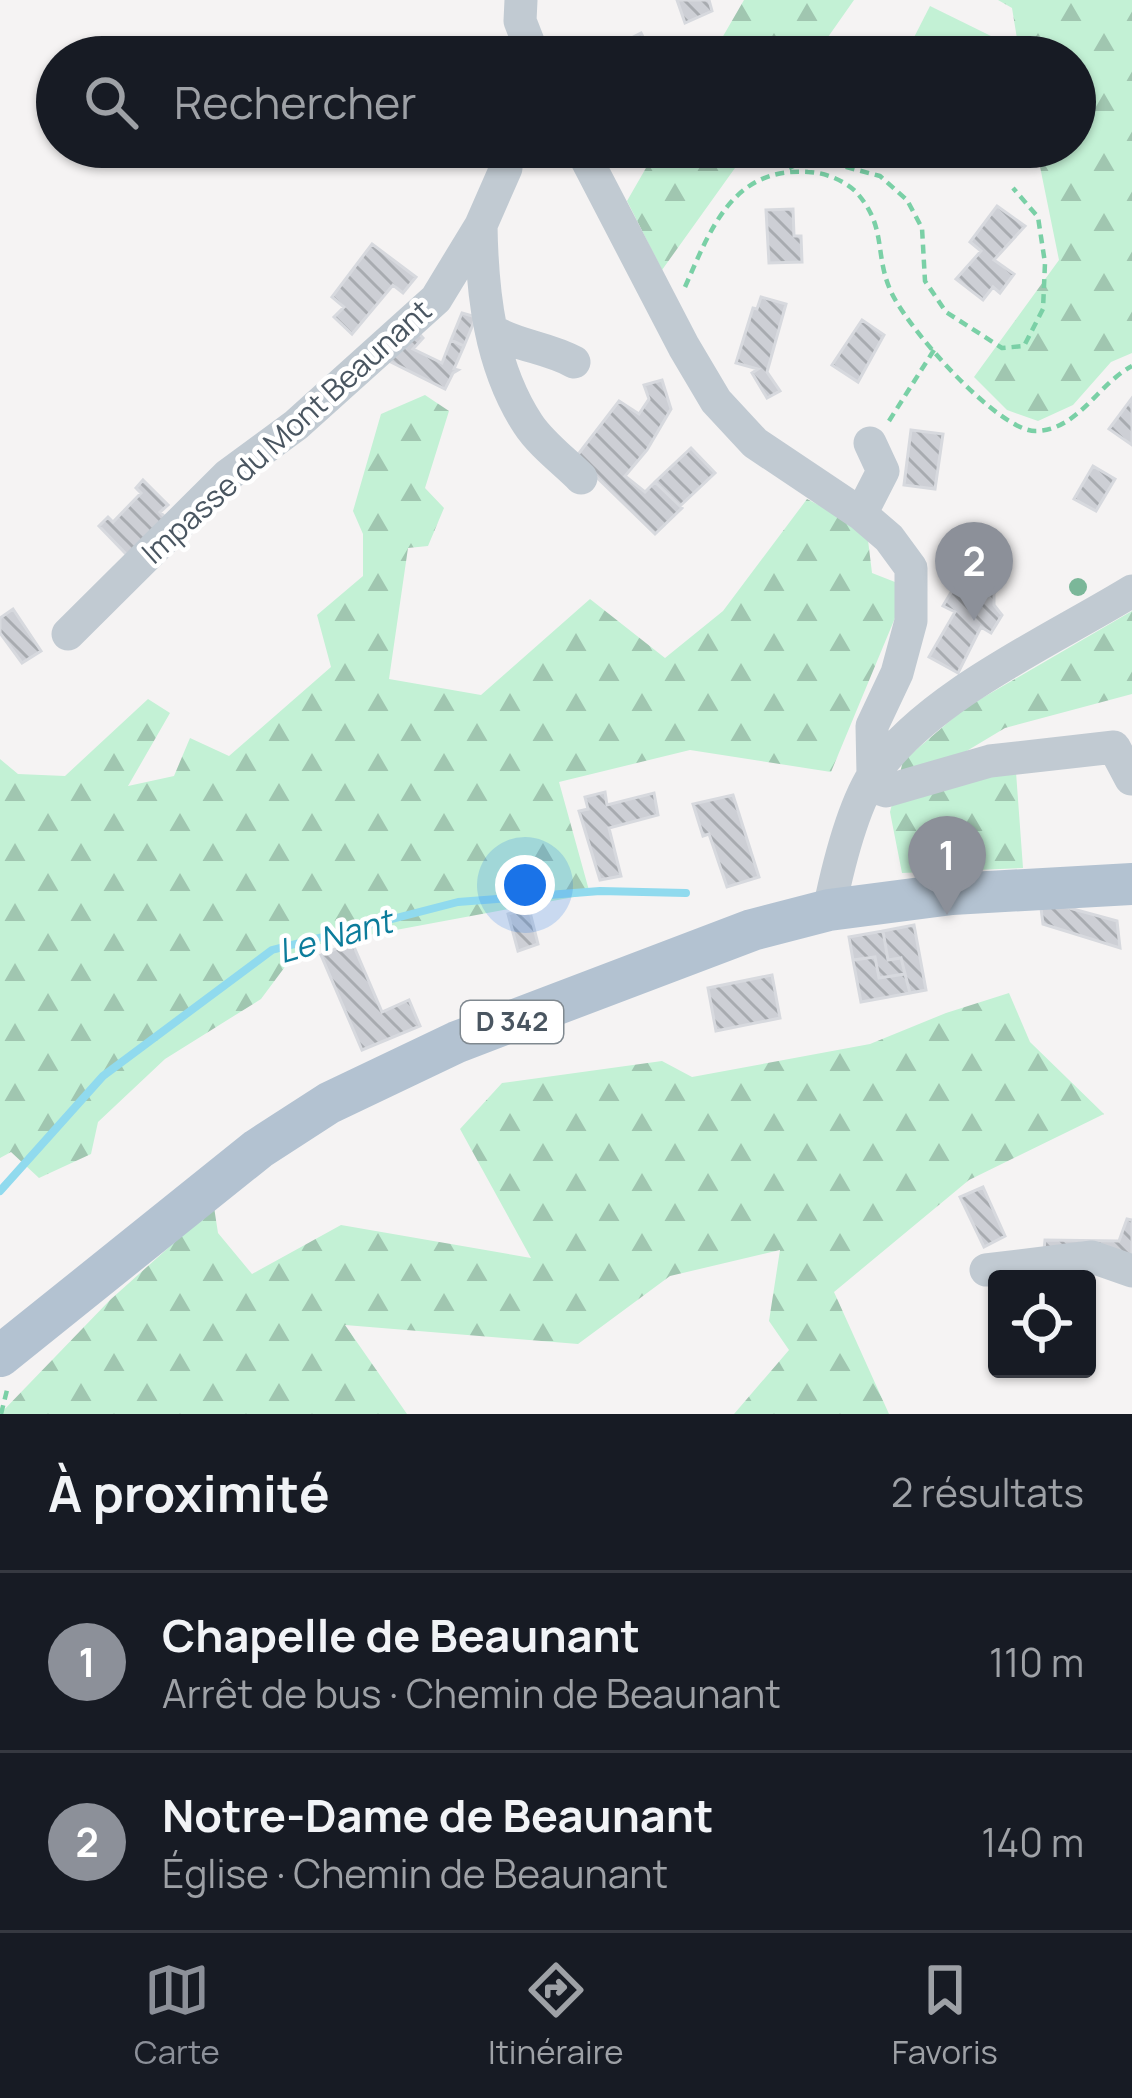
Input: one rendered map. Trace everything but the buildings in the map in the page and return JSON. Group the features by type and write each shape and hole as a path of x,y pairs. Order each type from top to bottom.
{"main road":[{"name":"D 342","path":"0,1356 258,1149 329,1103 457,1042 752,930 830,910 952,894 1124,890"}],"street":[{"path":"520,0 524,36"},
{"name":"Impasse du Mont Beaunant","path":"68,634 228,476 296,425 436,299 482,225 506,168"},
{"path":"591,168 716,401 755,443 861,514 889,538 911,568 911,621 896,674 872,726 871,780"},
{"path":"482,225 483,292 511,391 530,428 581,478"},
{"path":"491,329 505,339 574,362"},
{"path":"861,514 883,471 870,443"},
{"path":"830,910 839,861 871,780 910,731 952,699 1132,591"},
{"path":"871,780 886,790 990,761 1114,747 1131,779"},
{"path":"986,1270 1092,1257 1132,1271"}],"path":[{"path":"670,321 721,212 753,182 789,168"},
{"path":"850,168 880,176 907,200 922,228 925,281 946,312 1002,348 1024,346 1043,309 1045,263 1038,217 1013,188"},
{"path":"784,170 822,172 855,190 879,226 887,285 908,323 1002,418 1031,432 1060,427 1114,376 1132,366"},
{"path":"906,395 934,350"}],"green space":[{"path":"744,0 854,0 829,36 723,36"},
{"path":"998,0 1132,0 1132,353 1111,362 1073,405 1038,421 1007,410 974,377 1059,260 1040,168 1096,168 1096,36 1017,36 1012,8"},
{"path":"930,6 991,36 915,36"},
{"path":"646,168 735,168 662,270 627,201"},
{"path":"425,395 449,411 425,488 444,508 428,546 408,548 389,679 481,695 590,599 665,658 723,611 807,499 838,515 868,540 872,573 895,582 895,618 831,772 690,750 559,782 590,894 299,948 261,999 165,1059 98,1122 91,1154 39,1178 11,1152 0,1158 0,759 18,774 65,776 148,699 170,713 128,786 174,776 190,738 229,756 331,667 317,615 363,576 363,534 353,511 381,414"},
{"path":"1132,611 1132,694 1005,728 945,764 1016,772 1023,868 902,873 890,812 903,761 965,708"},
{"path":"1009,993 1030,1042 1104,1114 969,1180 834,1292 889,1414 734,1414 789,1350 769,1321 780,1250 670,1276 578,1344 345,1325 407,1414 0,1414 110,1300 214,1207 218,1233 252,1274 341,1225 531,1258 460,1129 502,1083 662,1061 692,1077 870,1044"}],"waterway":[{"path":"977,545 984,545"},
{"name":"Le Nant","path":"0,1191 103,1076 272,950 458,902 600,891 686,893"}],"place":[{"name":"Notre-Dame de Beaunant","path":"974,621"},
{"name":"Chapelle de Beaunant","path":"947,915"}]}
